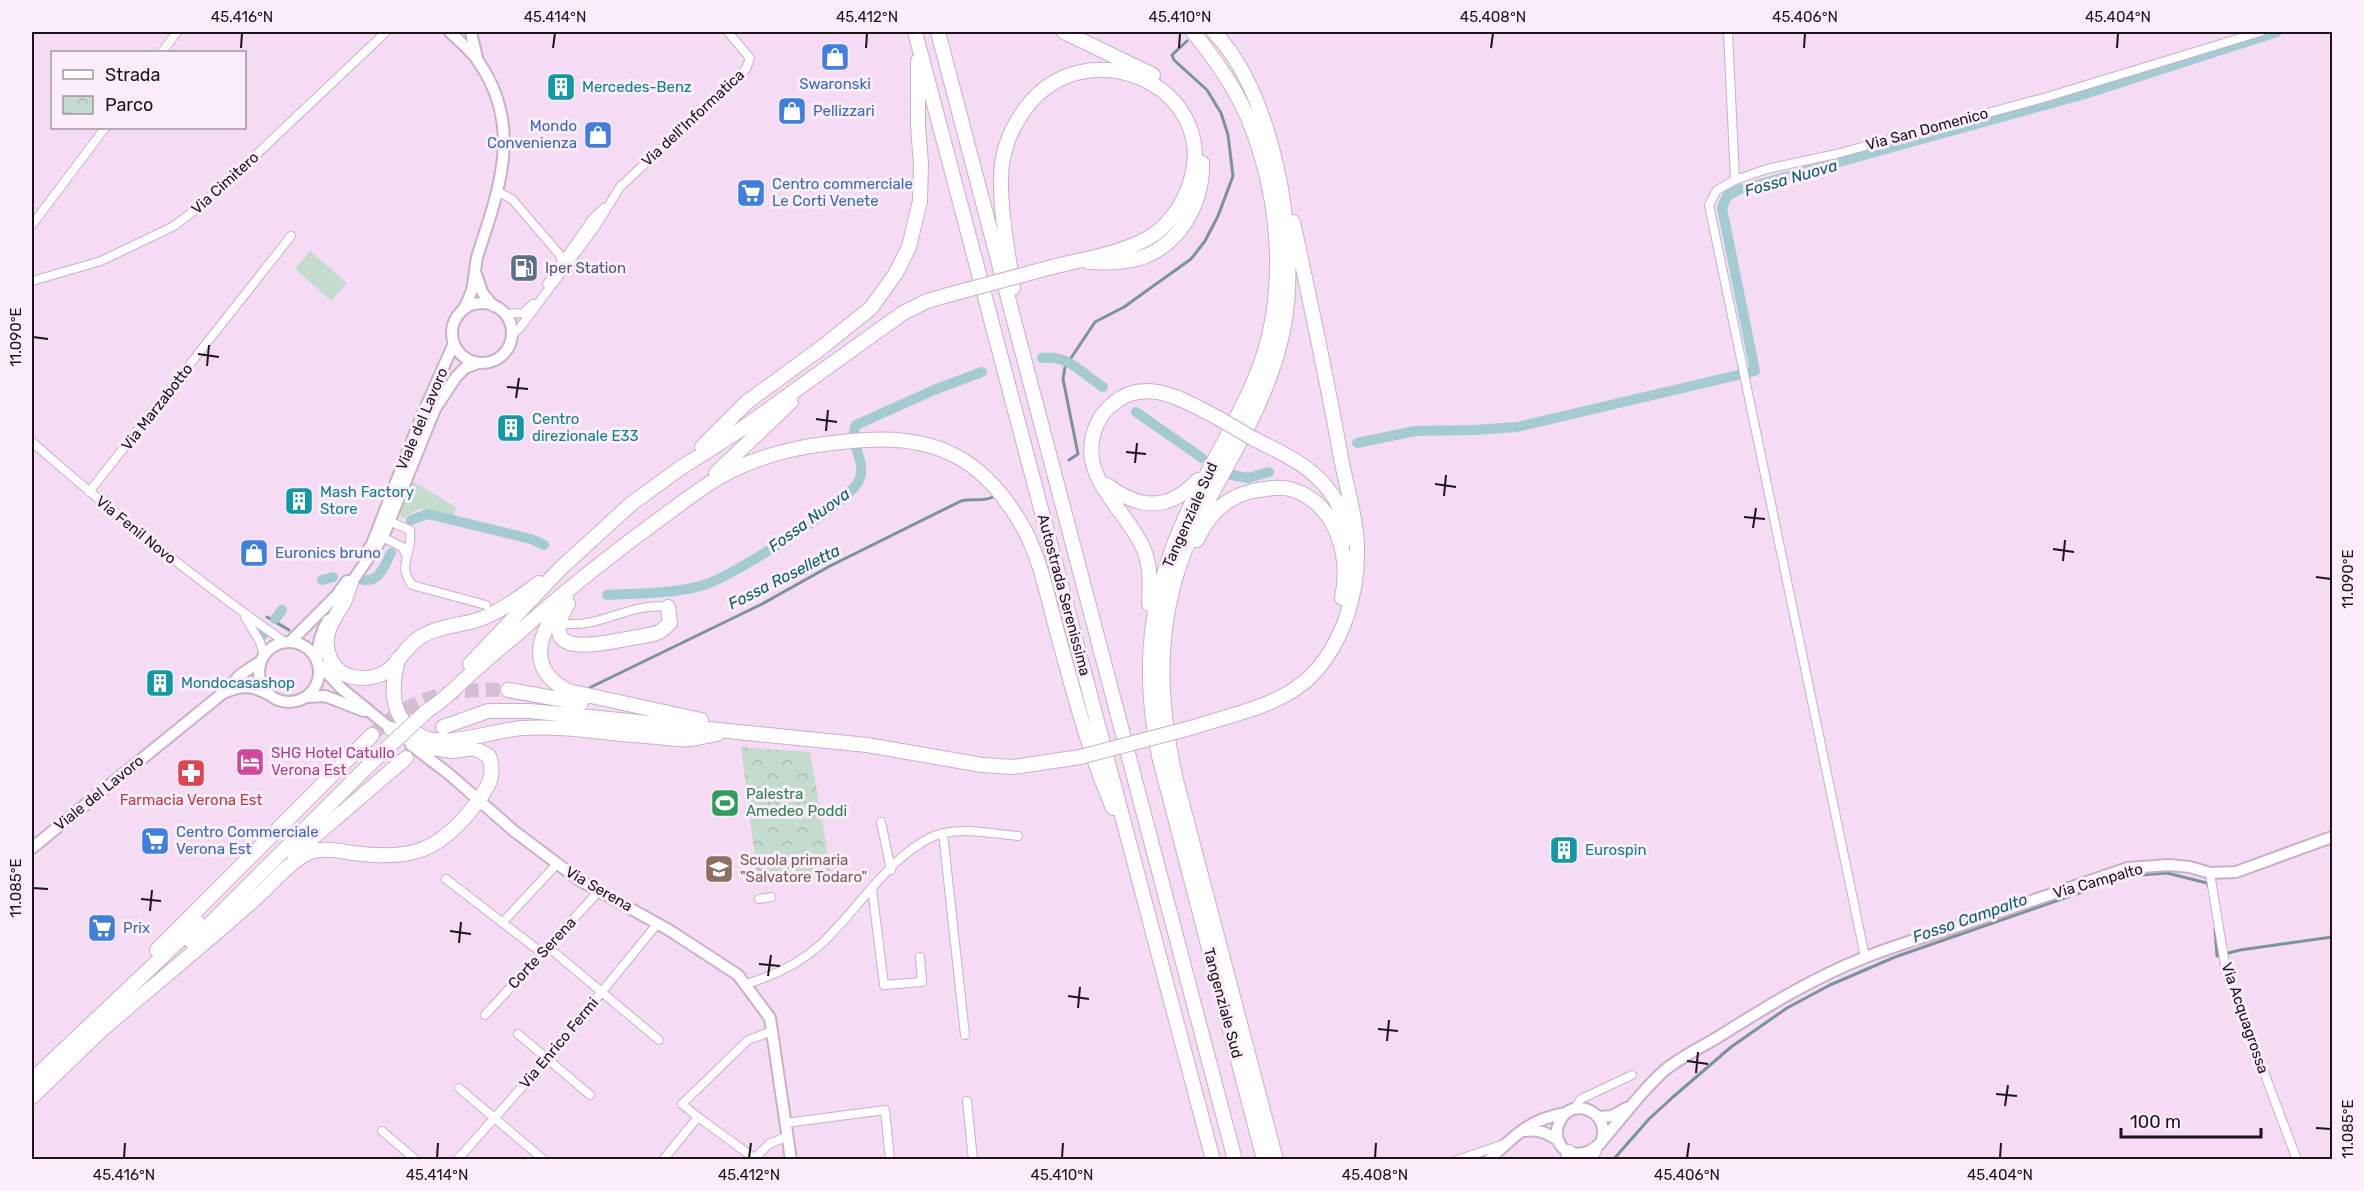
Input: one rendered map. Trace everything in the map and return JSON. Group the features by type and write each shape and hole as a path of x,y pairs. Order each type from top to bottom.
{"highway":[{"name":"Autostrada Serenissima","path":"938,32 1235,1160"},
{"path":"1064,32 1160,78 1183,101 1190,113 1197,129 1202,160 1201,184 1194,206 1183,226 1168,242 1140,258 1114,263 1078,261"},
{"name":"Tangenziale Sud","path":"1193,32 1230,84 1251,126 1266,171 1277,249 1276,282 1271,324 1257,375 1191,506 1166,568 1158,596 1149,657 1150,703 1159,756 1264,1160"},
{"name":"Tangenziale Sud","path":"1214,32 1240,68 1251,89 1273,154 1285,221 1288,289 1285,320 1269,381 1189,539 1173,585 1161,663 1164,720 1169,750 1276,1160"},
{"name":"Autostrada Serenissima","path":"917,36 1213,1160"},
{"path":"679,469 747,402 871,308 896,273 909,247 920,201 917,36"},
{"path":"32,1097 99,1024 276,859 330,803 428,710 561,568 631,504 903,314 927,301 948,295 1052,267 1078,261 1149,238 1166,224 1184,200 1193,176 1195,158 1193,140 1188,123 1179,109 1157,86 1125,71 1106,68 1084,70 1067,75 1048,85 1030,101 1016,123 1006,146 1001,174 1003,206 1023,356"},
{"path":"443,727 472,715 505,710 530,711 867,745 1003,766 1037,765 1080,757 1194,727 1286,695 1312,675 1331,653 1343,628 1353,590 1357,545 1336,428 1288,201 1273,154"},
{"path":"700,489 837,360"},
{"path":"1149,657 1150,586 1145,552 1139,538 1101,485 1094,470 1090,449 1096,426 1110,406 1126,396 1144,391 1162,392 1220,419 1299,461 1322,482 1335,500 1350,541 1353,590"},
{"path":"428,710 444,701 462,682 589,572 700,489 732,470 792,448 855,440 919,441 943,448 962,458 984,475 1004,496 1024,530 1040,567 1084,729 1102,783 1128,836"},
{"path":"1094,470 1107,485 1125,497 1151,504 1180,498 1211,466"},
{"path":"1168,611 1199,535 1209,518 1226,502 1241,494 1263,489 1288,488 1307,496 1325,511 1336,530 1345,558 1345,585 1340,609 1312,675"},
{"path":"351,583 328,632 327,647 330,660 349,676 375,677 388,671 418,638 431,632 482,619 500,610 561,568"},
{"path":"589,572 561,617 559,630 561,637 567,643 591,646 660,632 670,623 668,607"},
{"path":"589,572 551,617 540,642 543,665 551,679 568,691 707,722 734,731"},
{"path":"398,659 392,684 398,713 405,724 428,739 441,741 520,728 548,727 689,739 734,731"},
{"path":"508,690 734,731"},
{"path":"32,1080 257,898 296,861 309,852 330,849 381,856 408,854 428,848 446,838 487,789 493,770 489,756 474,748 453,751 425,747 391,729"},
{"path":"99,1024 109,999 372,735"},
{"path":"99,1024 181,961 302,847 406,758"}],"street":[{"path":"163,51 177,32"},
{"name":"Via Cimitero","path":"32,280 101,261 174,226 223,186 386,32"},
{"name":"Viale del Lavoro","path":"450,32 477,58"},
{"name":"Viale del Lavoro","path":"32,848 223,693 240,675 263,658 273,646 287,642 336,596 372,544 421,418 454,343 453,326 473,287 477,256 498,192 504,149 503,118 495,91 477,58 471,32"},
{"name":"Via dell'Informatica","path":"512,335 562,273 621,187 640,166 746,69 750,58 728,32"},
{"path":"1728,32 1735,180"},
{"name":"Via San Domenico","path":"1865,957 1708,205 1717,190 1735,180 1767,169 1836,154 2047,97 2260,32"},
{"path":"32,225 104,129"},
{"path":"498,192 512,199 560,255 562,263"},
{"name":"Via dell'Informatica","path":"505,314 523,313 530,308 593,218 610,203"},
{"name":"Via Marzabotto","path":"89,492 291,236"},
{"path":"475,271 482,292 509,320 512,335"},
{"path":"463,310 474,304 493,306"},
{"name":"Viale del Lavoro","path":"223,693 240,686 261,690 288,702 306,697 318,682 318,647 322,630 391,522 435,409 456,377 465,368 478,363 488,363 504,353 512,335"},
{"name":"Viale del Lavoro","path":"454,343 463,356 478,363"},
{"name":"Via Fenil Novo","path":"32,442 131,528 244,615 287,642"},
{"path":"391,522 410,530 405,570 412,585 486,605"},
{"path":"383,537 402,547 407,556"},
{"path":"569,624 582,624 654,605 668,607"},
{"name":"Via Fenil Novo","path":"244,615 260,642 263,658"},
{"path":"287,642 306,647 318,662"},
{"path":"263,658 260,679 270,695"},
{"name":"Via Serena","path":"318,662 331,679 370,713 449,774 478,801 557,864 579,880 658,923 738,975 766,1011 773,1031 791,1160"},
{"path":"306,697 325,696 370,713"},
{"path":"881,822 891,870"},
{"path":"746,984 776,975 820,945 891,870 923,842 943,833 961,831 1018,836"},
{"path":"943,833 964,1035"},
{"name":"Via Campalto","path":"1633,1102 1654,1079 1682,1058 1794,990 1865,957 2128,868 2169,865 2190,867 2210,873 2236,872 2332,837"},
{"path":"503,922 557,864"},
{"name":"Via Acquagrossa","path":"2210,873 2226,971 2297,1160"},
{"path":"446,879 545,950 659,1040"},
{"path":"872,889 884,985 922,982 920,957"},
{"name":"Corte Serena","path":"485,1015 600,891"},
{"path":"759,899 771,897"},
{"name":"Via Enrico Fermi","path":"460,1158 547,1059 658,923"},
{"path":"773,1031 748,1040 682,1104 754,1159 769,1144 788,1136"},
{"path":"518,1034 590,1095"},
{"path":"1559,1141 1558,1125 1581,1099 1632,1075"},
{"path":"459,1088 544,1160"},
{"path":"967,1101 973,1160"},
{"path":"1599,1118 1612,1116 1633,1102"},
{"path":"1520,1132 1536,1130 1546,1132 1559,1141 1569,1156 1582,1155 1594,1151 1633,1102"},
{"path":"1489,1160 1533,1122 1547,1116 1587,1109 1599,1118 1603,1130 1594,1151"},
{"path":"786,1123 885,1110 890,1160"},
{"path":"663,1160 698,1117"},
{"path":"382,1131 416,1160"},
{"path":"1457,1160 1506,1143"}],"green space":[{"path":"310,251 347,283 331,301 295,269"},
{"path":"412,481 456,507 454,516 422,509 404,518 401,517 400,512"},
{"path":"741,747 810,752 831,871 758,882"}],"waterway":[{"name":"Fossa Nuova","path":"1357,443 1415,431 1517,427 1755,371 1722,208 1727,196 1738,190 2085,94 2277,32"},
{"name":"Fossa Roselletta","path":"1069,460 1078,454 1063,379 1065,367 1095,322 1124,307 1191,259 1205,241 1218,216 1233,176 1228,135 1221,113 1207,90 1174,60 1172,55 1187,41"},
{"name":"Fossa Nuova","path":"1042,358 1067,362 1103,387"},
{"name":"Fossa Nuova","path":"607,595 658,593 696,587 721,578 765,553 837,503 860,478 861,465 854,438 856,425 934,390 982,372"},
{"name":"Fossa Nuova","path":"1136,412 1202,458"},
{"name":"Fossa Nuova","path":"1232,475 1248,478 1269,472"},
{"name":"Fossa Roselletta","path":"587,689 762,604 830,566 961,501 993,497"},
{"name":"Fossa Nuova","path":"411,520 428,514 531,539 544,545"},
{"name":"Fossa Nuova","path":"363,580 377,576 384,568 391,553"},
{"name":"Fossa Nuova","path":"322,580 333,577"},
{"name":"Fossa Nuova","path":"275,619 282,610"},
{"name":"Fossa Roselletta","path":"267,617 289,630"},
{"name":"Fossa Nuova","path":"260,637 265,633"},
{"name":"Fosso Campalto","path":"1613,1160 1649,1119 1731,1047 1787,1008 1830,985 1895,957 2128,876 2167,873 2207,883 2210,890"},
{"name":"Fosso Campalto","path":"2215,929 2217,956 2240,950 2332,937"}],"tunnel":[{"path":"372,735 404,710 435,696 468,691 508,690"}],"place":[{"name":"Swaronski","path":"835,57"},
{"name":"Mercedes-Benz","path":"561,87"},
{"name":"Pellizzari","path":"792,111"},
{"name":"Mondo Convenienza","path":"598,135"},
{"name":"Centro commerciale Le Corti Venete","path":"751,193"},
{"name":"Iper Station","path":"524,268"},
{"name":"Centro direzionale E33","path":"511,428"},
{"name":"Mash Factory Store","path":"299,501"},
{"name":"Euronics bruno","path":"254,553"},
{"name":"Mondocasashop","path":"160,683"},
{"name":"SHG Hotel Catullo Verona Est","path":"250,762"},
{"name":"Farmacia Verona Est","path":"191,773"},
{"name":"Palestra Amedeo Poddi","path":"725,803"},
{"name":"Centro Commerciale Verona Est","path":"155,841"},
{"name":"Eurospin","path":"1564,850"},
{"name":"Scuola primaria \"Salvatore Todaro\"","path":"719,869"},
{"name":"Prix","path":"102,928"}]}
